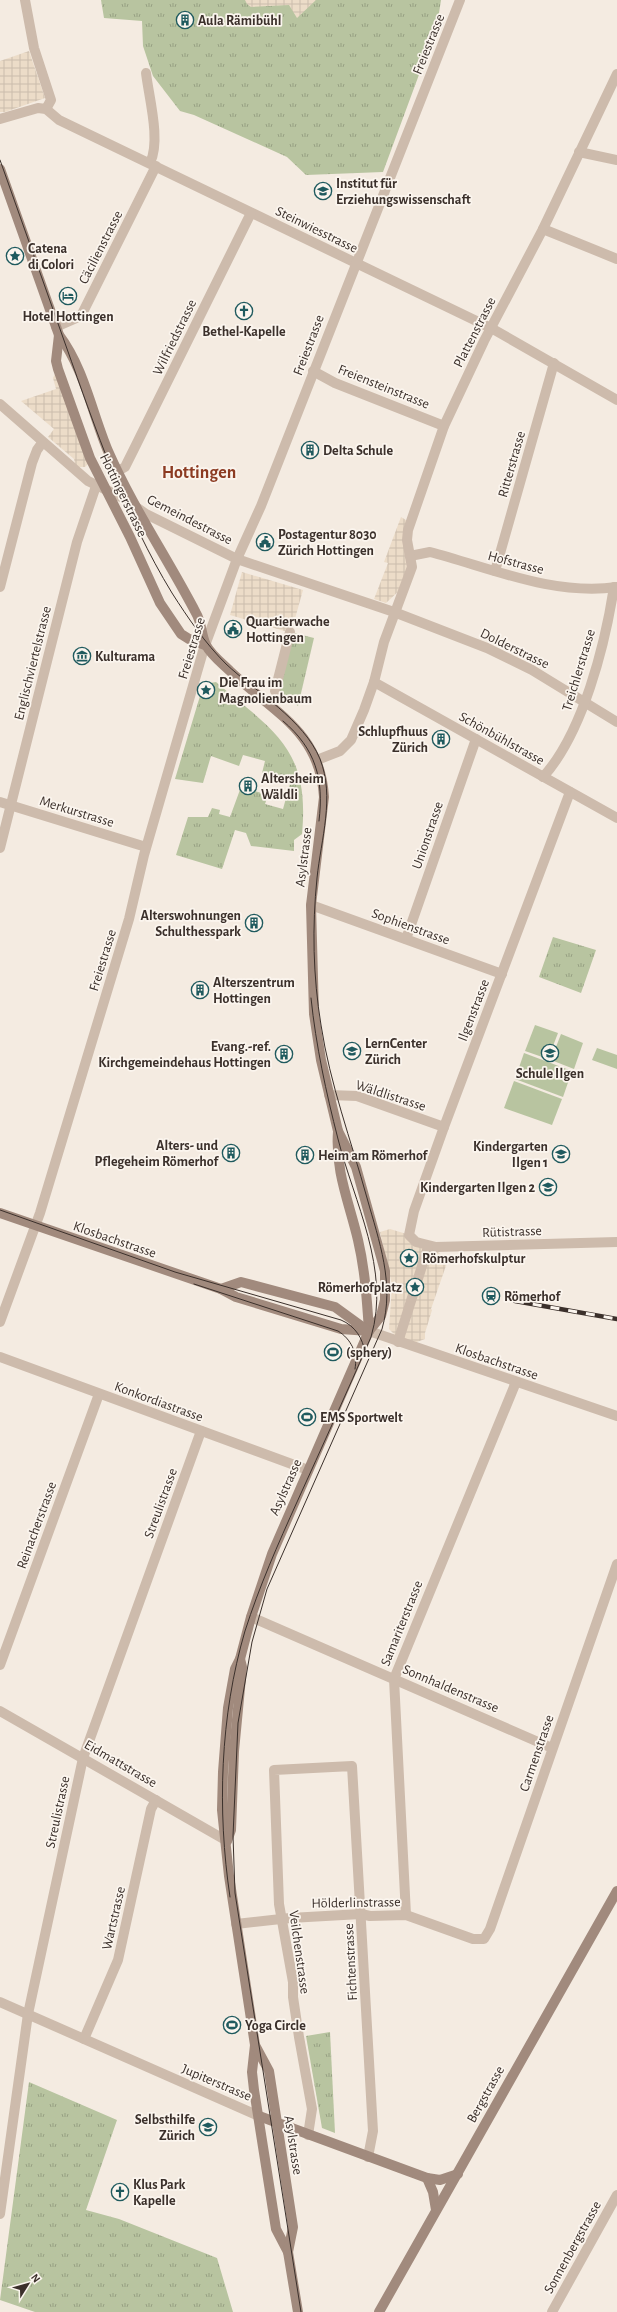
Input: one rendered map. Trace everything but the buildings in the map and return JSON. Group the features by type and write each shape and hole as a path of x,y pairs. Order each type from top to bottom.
{"main road":[{"name":"Hottingerstrasse","path":"0,169 57,331 72,355 102,435 135,506 197,614 205,645"},
{"name":"Hottingerstrasse","path":"57,331 56,361 58,369 100,487 130,537 160,603 175,627 189,639 205,645 236,677 301,734 317,760"},
{"name":"Asylstrasse","path":"298,2312 288,2252 276,2229 252,2072 255,2044 229,1876 227,1841 222,1810 225,1742 235,1670 240,1659 250,1616 272,1554 369,1331 380,1316 385,1300 385,1271 356,1167 338,1131 329,1096 314,1014 311,905 324,798 317,760"},
{"name":"Asylstrasse","path":"338,1131 336,1153 339,1172 358,1240 365,1274 369,1331"},
{"name":"Klosbachstrasse","path":"0,1213 221,1289 236,1297 329,1325 369,1331"},
{"name":"Klosbachstrasse","path":"221,1289 241,1282 335,1306 369,1331"},
{"name":"Bergstrasse","path":"379,2312 436,2210 458,2174 509,2079 617,1890"},
{"name":"Asylstrasse","path":"255,2044 269,2071 293,2227 288,2252"},
{"name":"Jupiterstrasse","path":"259,2116 277,2124 427,2178 440,2180 458,2174"},
{"path":"427,2178 433,2192 436,2210"}],"street":[{"path":"0,119 38,108 46,109 51,100 34,48 25,0"},
{"name":"Freiestrasse","path":"0,1322 36,1226 129,919 146,847 205,645 237,559 261,506 460,0"},
{"name":"Cäcilienstrasse","path":"57,331 81,316 153,165 155,141 146,72"},
{"name":"Plattenstrasse","path":"394,612 412,567 407,540 409,525 444,426 491,328 543,229 617,74"},
{"name":"Steinwiesstrasse","path":"46,109 60,120 491,328 617,400"},
{"path":"579,152 617,160"},
{"name":"Wilfriedstrasse","path":"118,471 124,467 133,451 251,213"},
{"path":"543,229 617,259"},
{"name":"Ritterstrasse","path":"495,572 554,363"},
{"name":"Freiensteinstrasse","path":"313,371 335,383 444,426"},
{"name":"Gemeindestrasse","path":"0,404 31,430 42,443 100,487 135,506 146,514 237,559 394,612"},
{"path":"0,587 32,463 36,450 42,443"},
{"name":"Englischviertelstrasse","path":"0,848 77,542 100,487"},
{"name":"Hofstrasse","path":"410,556 430,552 495,572 550,585 598,589 616,587"},
{"name":"Treichlerstrasse","path":"543,777 552,765 575,725 586,701 616,587"},
{"path":"317,760 340,751 351,740 374,682 384,642 394,612"},
{"name":"Dolderstrasse","path":"394,612 487,648 532,670 586,701 617,722"},
{"path":"275,691 290,632"},
{"name":"Schönbühlstrasse","path":"374,682 617,818"},
{"name":"Unionstrasse","path":"406,939 476,739"},
{"name":"Ilgenstrasse","path":"411,1238 409,1232 414,1211 570,792"},
{"name":"Merkurstrasse","path":"0,802 146,847"},
{"name":"Sophienstrasse","path":"311,905 502,974"},
{"name":"Wäldlistrasse","path":"329,1096 357,1096 444,1127"},
{"name":"Rütistrasse","path":"411,1238 428,1246 617,1242"},
{"path":"398,1342 428,1246"},
{"name":"Klosbachstrasse","path":"369,1331 617,1416"},
{"name":"Konkordiastrasse","path":"0,1357 308,1470"},
{"name":"Samariterstrasse","path":"406,1915 394,1679 516,1382"},
{"name":"Reinacherstrasse","path":"0,1665 99,1394"},
{"name":"Streulistrasse","path":"0,2214 28,2014 83,1758 201,1431"},
{"name":"Carmenstrasse","path":"473,1939 484,1939 490,1929 617,1564"},
{"name":"Sonnhaldenstrasse","path":"250,1616 552,1748"},
{"name":"Eidmattstrasse","path":"0,1711 227,1841"},
{"name":"Veilchenstrasse","path":"308,2135 312,2109 295,2010 293,1982 279,1904 274,1770 352,1766"},
{"name":"Fichtenstrasse","path":"352,1766 373,2131 368,2157"},
{"name":"Wartstrasse","path":"84,2039 118,1960 151,1809 156,1800"},
{"name":"Hölderlinstrasse","path":"236,1924 361,1914 370,1916 406,1915 473,1939"},
{"name":"Jupiterstrasse","path":"0,2002 259,2116"},
{"name":"Sonnenbergstrasse","path":"552,2312 617,2195"}],"green space":[{"path":"101,0 441,0 437,26 383,172 306,175 287,157 194,115 180,111 153,76 143,46 142,21 104,18"},
{"path":"294,633 314,638 298,706 278,690"},
{"path":"216,682 255,715 284,745 294,762 300,781 303,805 302,834 294,840 294,851 251,846 246,833 235,830 222,869 176,855 188,817 208,817 212,808 220,810 219,814 230,817 241,787 268,795 265,804 283,809 291,780 262,773 265,761 243,755 239,766 211,756 203,783 175,779 205,684"},
{"path":"553,937 596,950 581,993 539,977"},
{"path":"535,1025 558,1033 548,1059 525,1051"},
{"path":"561,1034 583,1043 574,1069 551,1060"},
{"path":"597,1048 617,1055 617,1069 592,1060"},
{"path":"524,1053 572,1071 563,1097 515,1079"},
{"path":"514,1081 562,1099 552,1125 504,1108"},
{"path":"330,2032 335,2133 322,2128 306,2036"},
{"path":"29,2082 117,2120 86,2210 119,2219 217,2258 233,2312 35,2312 0,2300"}],"shaded area":[{"path":"245,0 316,0 297,18 289,5 251,7"},
{"path":"29,51 45,98 5,112 0,112 0,61"},
{"path":"55,374 88,464 85,467 79,467 75,464 74,459 48,437 54,429 21,401 56,389 53,378"},
{"path":"401,517 406,520 407,570 400,590 386,603 374,599 388,563 384,562"},
{"path":"242,572 303,590 291,633 230,615"},
{"name":"Römerhofplatz","path":"390,1229 420,1238 448,1260 431,1309 425,1339 414,1343 396,1336 389,1329 392,1285 380,1232"}],"tram line":[{"path":"0,160 100,441 126,503 155,564 184,612 218,656 238,675 278,707 303,732 313,745 320,759 324,773 327,803 326,818 317,878 314,915 314,952 318,1007 335,1090 361,1176 384,1263 387,1296 386,1312 382,1329 267,1589 252,1642 238,1723 233,1836 235,1893 301,2312"},
{"path":"283,721 303,743 315,766 319,778 319,821"},
{"path":"230,1897 223,1831 223,1763 230,1696 237,1663 250,1615 263,1582 371,1337 376,1312 377,1287 374,1262 368,1236 345,1163 329,1104 311,998"},
{"path":"0,1210 175,1272 341,1320 358,1333 365,1353"},
{"path":"194,1284 338,1331 350,1342 355,1357 355,1369"}],"railway":[{"path":"515,1301 617,1319"}],"place":[{"name":"Aula Rämibühl","path":"185,20"},
{"name":"Institut für Erziehungswissenschaft","path":"323,191"},
{"name":"Catena di Colori","path":"15,256"},
{"name":"Hotel Hottingen","path":"68,296"},
{"name":"Bethel-Kapelle","path":"244,311"},
{"name":"Delta Schule","path":"310,450"},
{"name":"Postagentur 8030 Zürich Hottingen","path":"265,542"},
{"name":"Quartierwache Hottingen","path":"233,629"},
{"name":"Kulturama","path":"82,656"},
{"name":"Die Frau im Magnolienbaum","path":"206,690"},
{"name":"Schlupfhuus Zürich","path":"441,739"},
{"name":"Altersheim Wäldli","path":"248,786"},
{"name":"Alterswohnungen Schulthesspark","path":"254,923"},
{"name":"Alterszentrum Hottingen","path":"200,990"},
{"name":"LernCenter Zürich","path":"352,1051"},
{"name":"Schule Ilgen","path":"550,1053"},
{"name":"Evang.-ref. Kirchgemeindehaus Hottingen","path":"284,1054"},
{"name":"Alters- und Pflegeheim Römerhof","path":"231,1153"},
{"name":"Kindergarten Ilgen 1","path":"561,1154"},
{"name":"Heim am Römerhof","path":"305,1155"},
{"name":"Kindergarten Ilgen 2","path":"548,1187"},
{"name":"Römerhofskulptur","path":"409,1258"},
{"name":"Römerhofplatz","path":"415,1287"},
{"name":"Römerhof","path":"491,1296"},
{"name":"(sphery)","path":"333,1352"},
{"name":"EMS Sportwelt","path":"307,1417"},
{"name":"Yoga Circle","path":"232,2025"},
{"name":"Selbsthilfe Zürich","path":"208,2127"},
{"name":"Klus Park Kapelle","path":"120,2192"}],"district":[{"name":"Hottingen","path":"199,472"}]}
